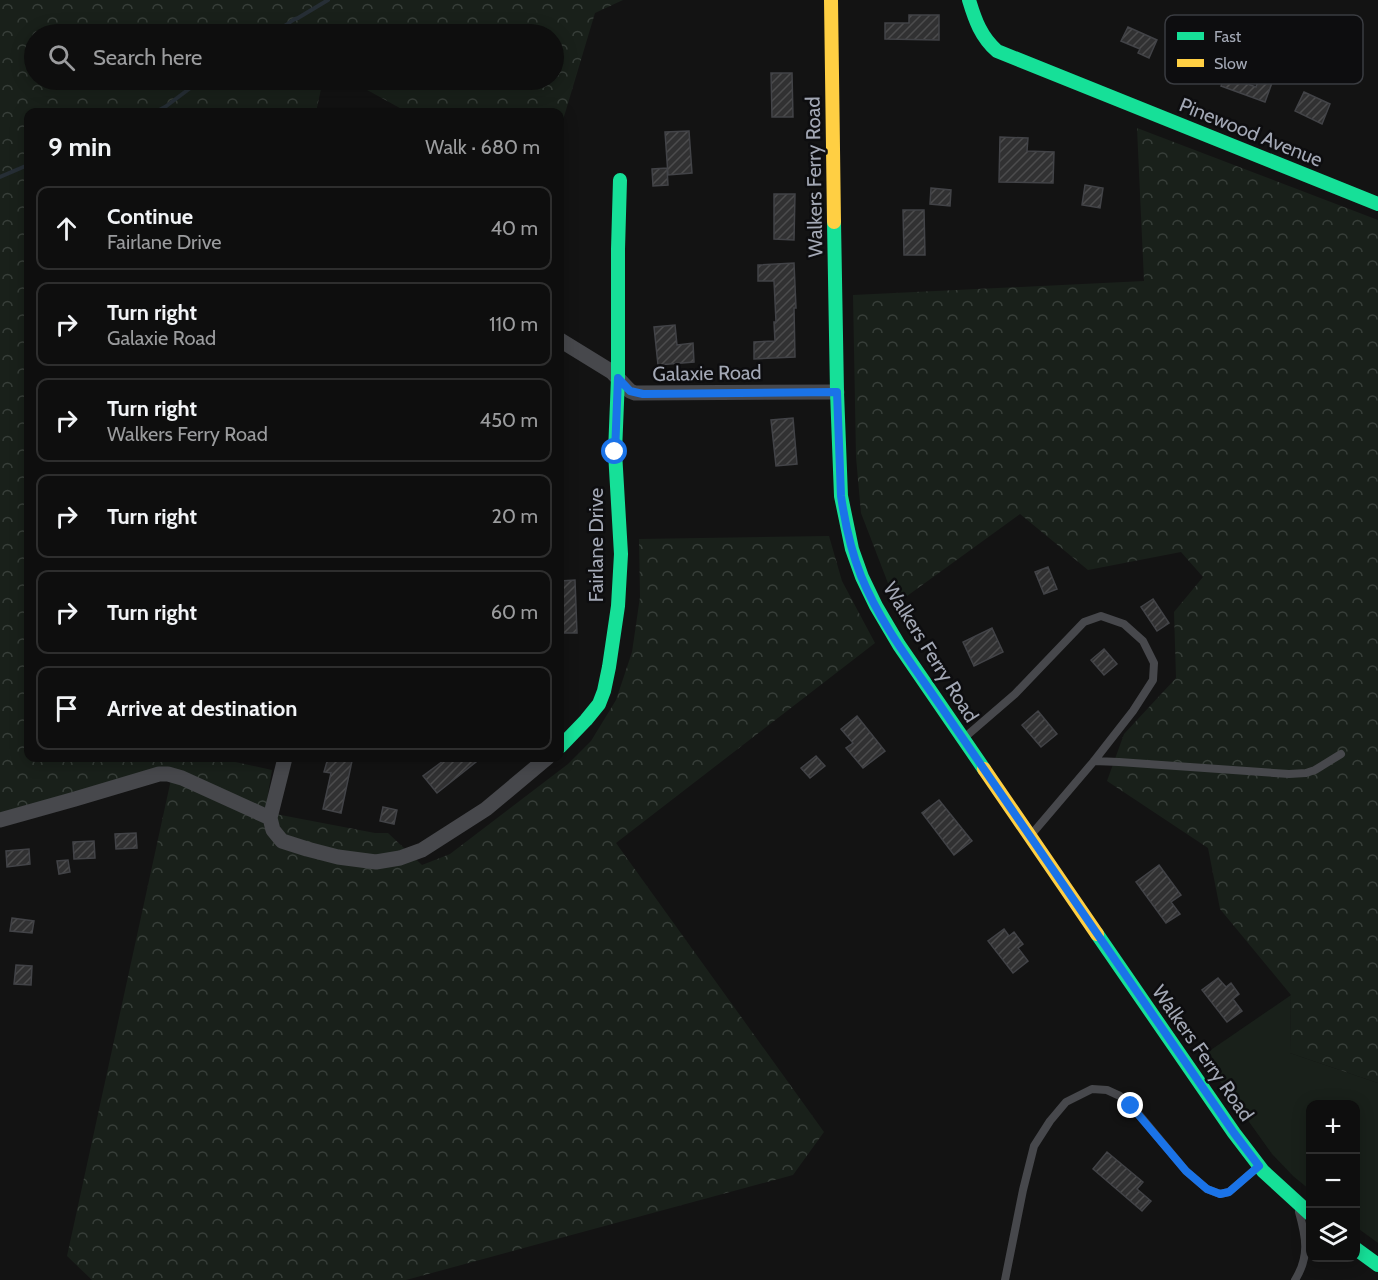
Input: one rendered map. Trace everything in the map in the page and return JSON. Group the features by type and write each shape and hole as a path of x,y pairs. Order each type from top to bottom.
{"street":[{"name":"Walkers Ferry Road","path":"831,0 837,392 841,496 852,549 861,577 899,645 1234,1133 1259,1166 1306,1210"},
{"name":"Pinewood Avenue","path":"969,0 978,27 997,51 1378,204"},
{"name":"Fairlane Drive","path":"564,743 599,704 609,667 618,606 621,554 615,452 620,180"},
{"name":"Galaxie Road","path":"564,342 612,372 630,391 643,394 837,392"},
{"path":"284,762 270,818 273,830 282,841 338,857 376,862 400,858 422,850 486,809 542,762"},
{"path":"0,820 159,774 182,778 270,818"},
{"path":"1360,1252 1378,1265"}],"lane":[{"path":"963,739 1015,694 1084,622 1101,616 1124,624 1143,641 1154,663 1153,680 1094,761 1030,836"},
{"path":"1094,761 1289,774 1315,770 1341,754"},
{"path":"1005,1280 1034,1146 1066,1102 1092,1089 1107,1090 1120,1096 1186,1171 1207,1189 1220,1194 1229,1192 1259,1166"},
{"path":"1295,1280 1305,1258 1304,1232 1296,1202"}],"green space":[{"path":"0,0 623,0 595,13 564,117 564,108 400,108 367,90 564,90 564,24 24,24 24,90 321,90 317,108 24,108 24,762 235,762 272,770 265,812 375,833 388,833 422,865 450,854 568,764 591,741 616,700 632,652 640,597 639,539 829,536 842,581 875,643 616,843 824,1132 793,1175 406,1280 92,1280 67,1256 172,775 0,813"},
{"path":"1137,128 1378,220 1378,1083 1290,1053 1291,995 1220,909 1208,848 1107,781 1124,734 1176,678 1174,612 1203,577 1181,552 1088,570 1020,514 896,604 861,513 856,457 853,295 1144,281"},
{"path":"1291,995 1290,1053 1378,1083 1378,1243 1360,1230 1360,1100 1306,1100 1306,1187 1272,1154 1202,1056"}],"building":[{"path":"909,15 939,15 939,40 885,39 885,23 909,23"},
{"path":"1128,27 1157,40 1149,58 1138,53 1140,49 1121,41"},
{"path":"771,73 792,73 793,117 772,117"},
{"path":"1222,84 1248,84 1256,87 1257,84 1272,84 1265,102 1221,86"},
{"path":"1304,92 1330,104 1322,124 1295,111"},
{"path":"689,131 692,173 668,175 665,132"},
{"path":"1000,137 1028,138 1027,151 1054,152 1053,183 999,182"},
{"path":"667,168 668,185 653,186 652,169"},
{"path":"1085,185 1103,188 1100,208 1082,205"},
{"path":"931,188 951,190 950,206 930,204"},
{"path":"774,194 795,194 794,240 774,239"},
{"path":"903,210 924,210 925,255 904,255"},
{"path":"794,263 795,357 754,359 754,342 775,341 774,322 776,322 774,281 758,281 758,265"},
{"path":"675,325 677,345 693,343 694,362 658,365 654,327"},
{"path":"793,418 797,464 776,466 771,420"},
{"path":"1048,567 1057,589 1044,594 1035,572"},
{"path":"575,580 577,633 564,633 564,581"},
{"path":"1153,599 1169,623 1157,631 1141,607"},
{"path":"992,628 1003,652 974,666 963,642"},
{"path":"1104,649 1117,664 1104,675 1091,660"},
{"path":"1038,711 1057,734 1041,747 1022,725"},
{"path":"857,716 885,751 863,768 846,748 853,743 841,729"},
{"path":"816,756 825,766 810,778 801,768"},
{"path":"327,762 352,762 341,813 323,809 331,773 324,772"},
{"path":"442,762 476,762 437,793 423,776"},
{"path":"939,800 972,841 954,855 922,813"},
{"path":"383,807 397,810 394,824 380,821"},
{"path":"136,833 137,848 116,849 115,834"},
{"path":"94,841 95,858 74,859 73,842"},
{"path":"29,849 30,864 7,867 6,851"},
{"path":"68,860 70,872 59,874 57,861"},
{"path":"1159,865 1181,895 1171,902 1180,914 1166,923 1136,882"},
{"path":"12,918 34,921 32,933 10,931"},
{"path":"1004,929 1009,936 1014,932 1023,944 1018,948 1028,961 1013,973 988,941"},
{"path":"16,965 32,966 31,985 14,984"},
{"path":"1218,978 1226,987 1231,983 1239,994 1233,999 1242,1011 1227,1022 1202,990"},
{"path":"1107,1152 1143,1182 1137,1189 1151,1201 1142,1211 1093,1169"}],"waterway":[{"path":"287,24 328,0"},
{"path":"163,108 188,90"},
{"path":"0,177 24,167"}],"traffic: fast":[{"path":"969,0 979,28 997,51 1378,204"},
{"path":"564,743 599,704 609,667 618,606 621,554 615,452 620,180"},
{"path":"834,222 841,496 852,549 876,606 899,645 984,769"},
{"path":"1097,934 1234,1133 1263,1171 1306,1210"},
{"path":"1360,1252 1378,1265"}],"traffic: slow":[{"path":"831,0 834,222"},
{"path":"984,769 1097,934"}],"route":[{"path":"615,452 618,378 630,391 643,394 837,392 843,509 861,577 876,606 899,645 944,711 1259,1166 1229,1192 1220,1194 1207,1189 1186,1171 1131,1106"}]}
